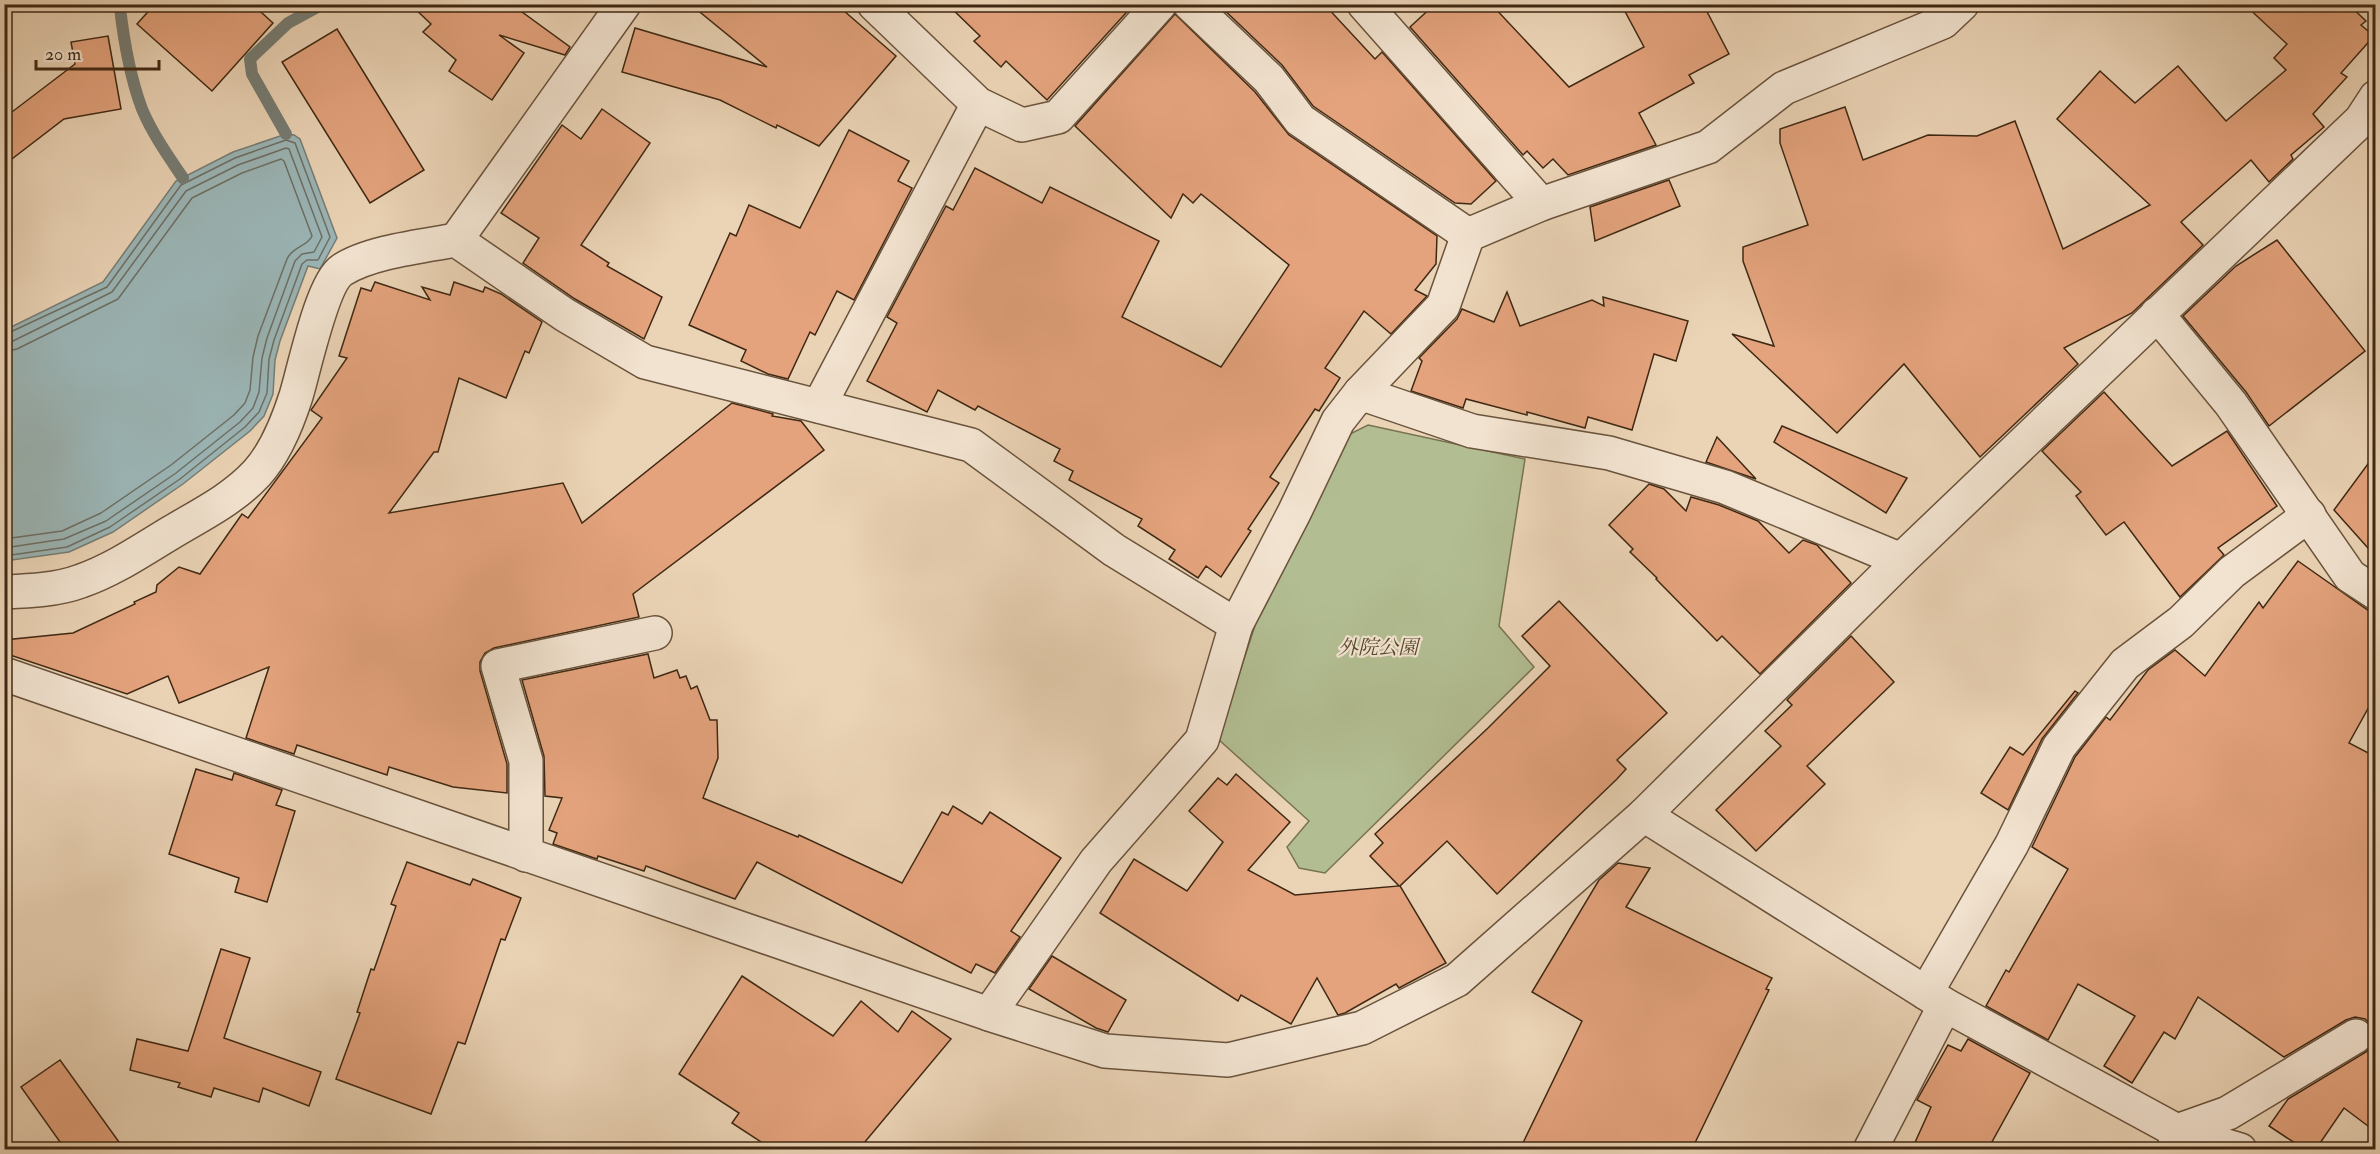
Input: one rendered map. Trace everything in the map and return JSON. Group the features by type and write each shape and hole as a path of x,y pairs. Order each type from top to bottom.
{"street":[{"path":"4,592 46,589 79,582 109,570 221,504 237,492 259,471 284,426 295,398 306,353 331,283 341,270 376,256 456,240 624,4"},
{"path":"874,4 978,104 1022,125 1058,117 1160,4"},
{"path":"1190,4 1269,79 1300,120 1468,235"},
{"path":"989,1014 1096,861 1202,740 1236,625 1338,421 1360,393 1443,306 1468,235 1541,204 1708,147 1784,88 1943,22 1962,4"},
{"path":"1380,10 1541,204"},
{"path":"4,674 989,1014 1105,1051 1228,1060 1362,1028 1457,980 1644,815 1901,560 2361,120 2376,97"},
{"path":"819,406 978,104"},
{"path":"456,240 565,315 645,362 971,445 1114,550 1236,625"},
{"path":"2157,314 2231,404 2350,576 2376,593"},
{"path":"1360,393 1472,431 1610,453 1725,488 1901,560"},
{"path":"1870,1149 1935,999 2059,747 2125,664 2181,622 2232,572 2309,515"},
{"path":"526,855 526,761 498,666 655,633"},
{"path":"1644,815 1935,999 2173,1140 2240,1149"},
{"path":"2173,1140 2228,1113 2356,1036"}],"green space":[{"name":"外院公園","path":"1368,425 1525,459 1499,626 1534,667 1325,873 1299,868 1287,847 1309,821 1218,739 1262,604 1340,439"}],"water":[{"path":"286,134 300,139 337,238 320,269 308,266 280,341 275,360 273,394 264,416 250,431 183,484 113,532 69,552 5,561 5,330 103,282 176,181 233,152"}],"building":[{"path":"155,4 252,4 273,23 212,91 137,24"},
{"path":"410,4 511,4 570,47 565,55 499,35 524,53 492,100 449,71 456,60 423,32 431,24"},
{"path":"690,4 836,4 896,56 819,146 720,100 622,72 635,28 767,67"},
{"path":"947,4 1134,4 1047,100 1006,61 1001,67 974,41 980,36"},
{"path":"1218,4 1324,4 1375,59 1382,52 1496,181 1471,204 1455,203 1313,106 1282,65"},
{"path":"1435,4 1491,4 1569,87 1644,47 1621,4 1703,4 1729,54 1689,75 1694,83 1639,113 1656,145 1568,175 1553,159 1543,168 1527,151 1523,155 1410,27"},
{"path":"2244,4 2348,4 2366,21 2361,25 2374,36 2341,73 2347,77 2313,114 2324,127 2291,155 2293,159 2269,182 2251,160 2181,222 2203,245 2132,313 2064,348 2078,364 1980,457 1904,364 1837,433 1732,334 1774,346 1743,261 1743,247 1808,225 1780,143 1780,129 1845,107 1863,160 1928,135 1977,136 2015,121 2063,249 2150,205 2057,119 2100,71 2135,103 2178,66 2226,121 2286,70 2274,58 2287,44"},
{"path":"1175,14 1255,92 1289,135 1437,236 1436,264 1415,290 1427,296 1391,334 1364,311 1325,368 1340,378 1319,411 1315,409 1270,477 1279,483 1248,529 1251,531 1221,577 1206,566 1198,578 1169,559 1175,550 1138,526 1142,519 1069,480 1073,471 1054,461 1060,449 978,406 975,410 938,390 927,412 867,381 897,323 887,317 946,206 953,210 975,168 1042,203 1050,187 1159,241 1122,317 1221,367 1289,265 1201,194 1193,203 1183,194 1171,218 1075,126"},
{"path":"337,29 424,170 370,203 282,62"},
{"path":"108,36 121,109 64,119 4,165 4,118 75,64 71,42"},
{"path":"602,109 650,143 581,245 609,263 607,266 662,297 644,339 575,299 523,263 539,238 501,213 562,125 581,139"},
{"path":"849,130 909,161 898,181 912,188 854,300 837,291 815,335 810,332 788,379 768,374 741,361 746,350 689,325 730,233 736,236 749,205 800,228"},
{"path":"1669,180 1680,206 1595,241 1590,207"},
{"path":"2277,240 2365,351 2269,426 2246,392 2183,316 2236,266"},
{"path":"375,282 430,300 422,287 450,295 454,282 483,292 485,287 501,294 542,322 529,353 525,351 506,398 459,378 438,452 434,452 389,513 563,483 582,523 732,403 773,414 772,416 801,421 824,450 633,594 639,617 494,648 485,653 480,662 480,671 507,764 507,793 453,787 389,767 387,775 297,745 294,754 246,738 269,667 179,703 168,676 127,694 4,653 4,640 73,633 135,604 134,602 156,592 157,585 179,567 200,574 242,514 248,518 322,418 311,410 347,358 339,356 361,288 371,291"},
{"path":"1507,292 1520,326 1592,300 1604,306 1603,297 1688,321 1676,361 1654,354 1632,430 1588,417 1585,428 1527,412 1527,415 1466,399 1463,408 1411,391 1422,361 1419,358 1457,319 1462,309 1494,322"},
{"path":"2104,392 2172,466 2227,431 2277,506 2218,548 2224,555 2180,597 2124,522 2106,535 2076,496 2081,492 2042,451"},
{"path":"1782,426 1907,478 1886,513 1774,442"},
{"path":"1717,437 1756,479 1706,462"},
{"path":"2376,453 2376,557 2334,510"},
{"path":"1649,484 1664,489 1686,511 1691,497 1719,505 1758,521 1789,553 1803,540 1817,545 1851,583 1760,674 1722,636 1717,641 1630,552 1633,549 1609,525"},
{"path":"2298,561 2376,616 2376,694 2349,743 2376,757 2376,1132 2344,1108 2316,1149 2304,1149 2269,1126 2288,1099 2366,1052 2372,1046 2375,1035 2372,1026 2365,1019 2355,1017 2346,1020 2284,1057 2198,997 2175,1039 2164,1032 2132,1083 2104,1066 2135,1016 2078,984 2048,1040 1986,1006 2006,970 2009,972 2068,869 2032,847 2075,757 2106,717 2110,720 2148,670 2175,650 2205,676 2259,602 2263,608"},
{"path":"1559,601 1667,713 1617,760 1626,769 1617,779 1497,894 1447,841 1400,886 1446,963 1399,988 1396,984 1338,1015 1317,978 1291,1024 1241,995 1238,1001 1100,913 1134,859 1187,891 1223,842 1189,811 1218,778 1227,785 1236,774 1290,822 1248,870 1295,895 1399,886 1370,856 1383,843 1375,834 1550,666 1522,636"},
{"path":"1851,636 1894,682 1807,766 1825,784 1756,851 1716,810 1781,746 1765,731 1792,705 1787,700"},
{"path":"648,654 654,678 677,670 680,678 686,676 691,689 697,686 710,720 717,720 718,758 703,798 798,837 799,835 902,883 942,812 948,815 953,806 982,824 990,812 1061,858 1011,931 1020,937 995,973 976,964 971,973 757,862 735,899 646,866 644,871 598,856 597,859 553,844 557,833 549,830 562,798 545,796 544,756 522,680"},
{"path":"2075,691 2078,693 2042,739 2008,810 1981,793 2010,747 2023,755"},
{"path":"196,769 232,780 234,773 282,790 276,805 295,811 267,902 235,892 239,878 169,854"},
{"path":"407,862 470,885 473,879 521,898 505,940 501,939 465,1044 458,1042 431,1114 336,1079 360,1013 357,1012 371,969 374,970 396,906 391,904"},
{"path":"1618,863 1650,868 1626,907 1772,978 1766,989 1769,990 1692,1149 1520,1149 1582,1021 1532,992 1599,880"},
{"path":"221,949 250,958 224,1038 321,1072 309,1106 263,1088 259,1102 214,1088 211,1097 178,1087 180,1083 130,1070 137,1039 188,1051"},
{"path":"1052,956 1126,1000 1108,1032 1096,1028 1029,989"},
{"path":"742,976 833,1036 861,1001 898,1032 912,1011 951,1039 859,1149 772,1149 732,1123 739,1113 679,1074"},
{"path":"1968,1039 2030,1073 1988,1149 1912,1149 1931,1107 1917,1100 1948,1045 1961,1051"},
{"path":"60,1060 124,1149 65,1149 21,1087"}],"waterway":[{"path":"122,4 120,8 126,46 142,109 155,136 183,178"},
{"path":"286,134 252,74 250,59 288,23 323,4"}]}
